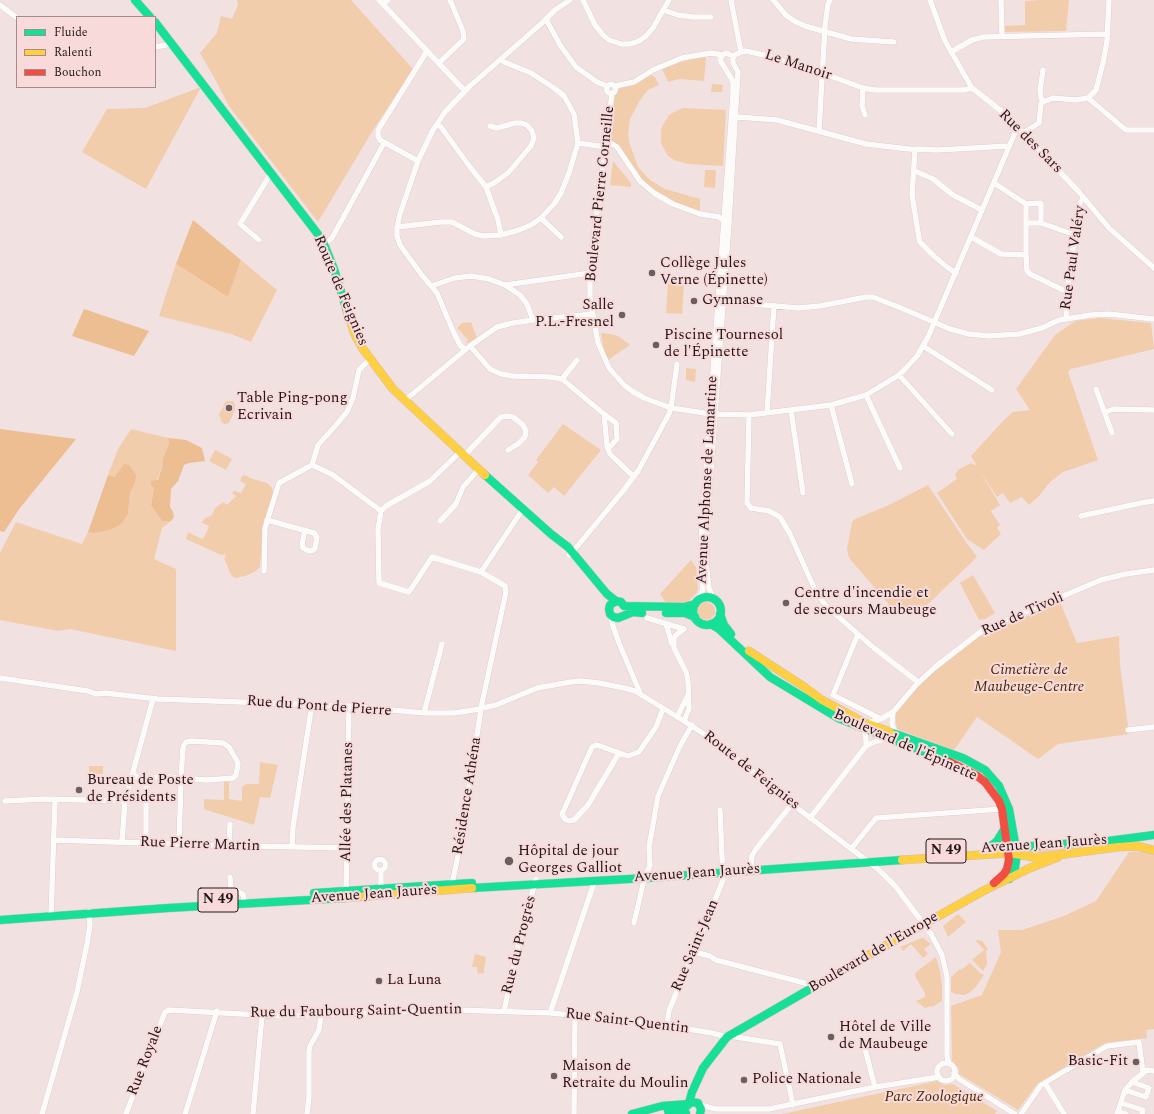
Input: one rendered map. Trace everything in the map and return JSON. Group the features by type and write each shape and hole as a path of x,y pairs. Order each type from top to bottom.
{"main road":[{"path":"135,0 149,16"},
{"name":"Route de Feignies","path":"156,23 317,233 324,244 355,335 370,359 393,389 404,401 551,534 607,594 616,601"},
{"name":"Route de Feignies","path":"570,553 609,607"},
{"path":"708,597 713,598 719,603 721,610 718,619 711,624 701,623 695,617 685,613 633,612 618,616 609,612 609,607 616,601 621,602 624,606 664,608 684,607 708,597"},
{"path":"695,617 693,609 697,602"},
{"path":"618,616 625,611 624,606"},
{"name":"Boulevard de l'Épinette","path":"720,614 728,631 754,655 785,674 822,700 865,726"},
{"name":"Boulevard de l'Épinette","path":"711,624 719,629 736,646 779,682 838,718 891,736 976,775 986,782 996,794 1002,809 1005,828 1012,850"},
{"name":"Boulevard de l'Épinette","path":"891,736 963,758 985,770 999,786 1009,809 1014,837 1012,850"},
{"path":"987,849 997,841 1005,828"},
{"name":"Avenue Jean Jaurès","path":"0,914 51,914 184,907 452,884 595,880 722,869 968,854 1012,850 1031,846 1114,840 1154,835"},
{"path":"1014,837 1031,846"},
{"name":"Avenue Jean Jaurès","path":"722,869 751,865 865,860 987,849 1012,850 1029,856 1043,857 1118,847 1137,846 1154,850"},
{"path":"1009,879 1015,868 1012,850"},
{"path":"983,891 1004,874 1012,850"},
{"name":"Boulevard de l'Europe","path":"687,1108 692,1092 703,1068 719,1046 728,1037 983,891 1030,868 1070,853"},
{"name":"Avenue Jean Jaurès","path":"89,912 244,899 648,875"},
{"name":"Avenue Jean Jaurès","path":"0,920 51,914"},
{"name":"Boulevard de l'Europe","path":"698,1080 700,1109"},
{"path":"642,1112 671,1112 687,1108 694,1101 700,1109"},
{"path":"632,1114 662,1106 687,1108"}],"street":[{"path":"439,63 464,39 464,31 450,0"},
{"path":"465,350 460,345 453,331 438,293 421,274 398,240 397,227 400,214 418,161 437,124 445,112 465,91 555,10 570,0"},
{"path":"583,0 595,25 603,35 610,40 621,44 630,44 639,41 646,36 653,28 669,0"},
{"path":"615,86 615,90 612,93 607,91 607,86 611,84 615,86 634,82 653,70 682,58 711,53 722,55 726,53 733,56 741,52 731,0"},
{"path":"773,0 780,10 794,21 824,32 851,39 894,42"},
{"path":"819,130 824,32 829,2 824,0"},
{"name":"Rue des Sars","path":"930,0 951,52 972,88 1000,110 1023,133 1109,228 1154,268"},
{"path":"1001,0 1002,36"},
{"path":"1023,133 1039,123 1041,104 1043,102 1053,98 1076,100 1088,98 1092,95 1098,84 1106,48 1109,0"},
{"path":"384,1 427,51 465,91"},
{"path":"0,5 16,17"},
{"path":"663,10 678,15 711,17"},
{"name":"Boulevard Pierre Corneille","path":"546,19 560,45 576,68 597,82 607,86"},
{"path":"951,52 972,40 984,37 1108,34"},
{"path":"156,48 172,44"},
{"path":"418,161 380,140 378,130 427,51"},
{"name":"Le Manoir","path":"741,52 746,51 768,56 822,72 863,88 875,90 964,90 972,88"},
{"path":"722,55 720,60 723,66 730,66 733,63 733,56"},
{"path":"397,227 452,222 475,234 483,236 501,235 519,230 541,218 554,204 561,192 578,143 574,114 564,96 543,80 504,62 501,59"},
{"name":"Avenue Alphonse de Lamartine","path":"721,301 729,227 738,72 733,63"},
{"name":"Avenue Alphonse de Lamartine","path":"713,598 709,588 706,554 733,86 729,73 723,66"},
{"path":"1043,70 1040,90 1043,102"},
{"path":"863,88 862,106 865,115"},
{"name":"Boulevard Pierre Corneille","path":"612,93 590,273 590,298 601,351 609,368 618,378 632,391 644,398 671,408 714,414 749,415 831,405 866,394 899,375 917,356 935,322 994,183 1008,146 1017,128"},
{"path":"1088,98 1126,130 1154,130"},
{"path":"738,117 777,120 819,130 866,144 938,150 1008,146"},
{"path":"486,187 508,173 531,146 534,138 532,131 527,125 521,123 515,123 497,128 490,126"},
{"path":"437,124 441,127 486,187 501,235"},
{"path":"324,244 332,238 384,143"},
{"path":"578,143 606,147 620,151"},
{"path":"606,147 613,144 620,151 640,181 663,199 688,210 719,217 729,227"},
{"path":"914,149 912,195 920,242 946,267 956,273"},
{"path":"913,170 933,179 953,195 982,210"},
{"path":"259,240 240,224 271,173"},
{"path":"994,183 1026,204 1041,203 1041,222"},
{"name":"Rue Paul Valéry","path":"1066,319 1067,292 1079,205 1083,198"},
{"path":"1026,204 1027,271 1030,274 1067,292"},
{"path":"541,218 561,237"},
{"path":"1026,223 1041,222 1075,235"},
{"path":"971,236 1002,254 1026,255"},
{"path":"505,285 590,273"},
{"path":"431,286 455,278 471,276 489,279 505,285 520,295 528,304 532,320"},
{"path":"721,301 774,306 809,307 873,297 935,322 950,330 989,336 1020,334 1042,328 1059,320 1091,315 1109,314 1154,319"},
{"path":"767,413 774,306"},
{"path":"404,401 470,346 497,327 532,320 593,314"},
{"path":"470,346 490,369 501,374 562,379 616,423 617,439 608,449"},
{"path":"923,346 992,390"},
{"path":"264,571 263,551 265,528 279,483 312,465 318,445 347,412 353,398 359,370 370,359"},
{"path":"562,379 577,360"},
{"path":"570,553 634,477 669,414 677,364"},
{"path":"899,375 952,434"},
{"path":"1096,389 1101,407 1105,412 1112,434"},
{"path":"866,394 900,468"},
{"path":"831,405 852,484"},
{"path":"1105,412 1114,409 1154,410"},
{"path":"791,410 803,493"},
{"path":"604,414 608,449 610,454 634,477"},
{"name":"Avenue Alphonse de Lamartine","path":"697,602 703,589 701,554 714,414"},
{"path":"749,415 748,504 751,508 769,511 780,517 790,534 816,592 826,606 858,634 918,682"},
{"path":"508,450 518,444 525,437 526,431 523,425 513,417 507,416 500,417 462,454 430,481 386,506 380,511 378,529 379,583 409,592 432,557 481,572 523,509"},
{"path":"312,465 333,475 380,511"},
{"path":"440,521 456,504 463,487 479,469"},
{"path":"1081,516 1154,501"},
{"path":"267,520 305,530"},
{"name":"Rue de Tivoli","path":"865,726 893,712 918,682 983,630 1101,580 1126,574 1154,570"},
{"name":"Résidence Athéna","path":"452,884 458,856 482,703 506,592 505,586 481,572"},
{"path":"618,616 615,632 636,689"},
{"path":"647,618 684,629 674,638 674,648"},
{"path":"666,624 674,648 686,672 688,681 689,709 684,721"},
{"path":"858,634 833,695 881,719"},
{"path":"424,713 442,644"},
{"name":"Rue du Pont de Pierre","path":"0,678 88,691 96,694 105,693 153,699 312,704 454,714 496,705 537,688 559,683 586,681 636,689"},
{"path":"624,688 633,679"},
{"name":"Route de Feignies","path":"636,689 641,695 692,725 715,741 792,804 878,870 896,887 931,934 939,950 947,977 947,1063"},
{"path":"677,717 688,694"},
{"path":"122,842 124,801 153,699"},
{"path":"292,847 293,827 312,704"},
{"name":"Allée des Platanes","path":"346,894 350,706"},
{"path":"620,753 588,805 574,820 571,821 565,819 562,814 592,747 596,745 600,746 620,753 628,756 639,752 656,727 663,709"},
{"path":"810,818 866,746 891,736 893,712"},
{"path":"634,923 643,884 648,875 650,865 649,847 658,796 680,746 692,725"},
{"path":"865,726 866,746"},
{"path":"1128,730 1154,727"},
{"path":"132,774 143,782 162,776 181,778 206,780 233,778 236,775 237,761 227,744 223,742 192,741 186,742 183,748 181,778 179,845"},
{"path":"146,782 146,843"},
{"path":"5,802 40,799 124,801"},
{"path":"51,914 55,800"},
{"path":"751,865 752,856 756,849 792,804"},
{"path":"851,849 876,818 1002,809"},
{"name":"Rue Saint-Jean","path":"667,1025 669,1011 723,880 720,810"},
{"path":"229,846 230,824"},
{"name":"Rue Pierre Martin","path":"53,840 179,845 347,848"},
{"path":"380,870 381,889"},
{"path":"230,877 231,888 243,894 244,899"},
{"path":"550,1013 595,880"},
{"name":"Rue du Progrès","path":"504,1011 519,941 536,882"},
{"path":"42,1114 77,992 90,925 89,912"},
{"path":"694,952 710,956 716,960 816,986"},
{"name":"Rue du Faubourg Saint-Quentin","path":"169,1010 217,1011 262,1016 455,1010 542,1012"},
{"name":"Rue Royale","path":"126,1114 165,1012 169,1010"},
{"path":"186,1114 217,1011"},
{"name":"Rue Saint-Quentin","path":"542,1012 630,1020 667,1025 728,1037 780,1044 793,1105"},
{"path":"307,1114 309,1097 308,1051 319,1030 321,1015"},
{"path":"574,1114 575,1015"},
{"path":"253,1114 262,1016"},
{"path":"746,1026 751,1039"},
{"path":"712,1033 719,1046"},
{"path":"1021,1114 1041,1085 1107,1046 1139,1042 1143,1073"},
{"path":"864,1045 875,1087"},
{"path":"947,1063 953,1067 953,1075 946,1080 941,1079 938,1074 938,1067 947,1063"},
{"path":"1126,1114 1118,1113 1125,1090 1143,1073 1148,1070 1154,1071"},
{"path":"700,1109 769,1109 938,1074"},
{"path":"953,1075 1015,1114"},
{"path":"1125,1090 1146,1097 1149,1088 1132,1082"},
{"path":"1045,1083 1064,1114"},
{"path":"1121,1103 1143,1110 1142,1114"}],"green space":[{"path":"237,0 351,0 413,69 370,135 318,222 229,106 200,53 217,33 221,16 232,19 238,5"},
{"path":"1069,0 1066,31 1005,32 1004,26 1025,25 1025,1"},
{"path":"705,56 704,81 679,79 668,82 662,69 681,62"},
{"path":"651,75 655,77 659,85 648,90 640,100 630,119 628,134 629,142 638,167 650,180 665,189 700,199 700,212 671,202 641,181 608,138 615,94 620,88 630,86"},
{"path":"712,84 723,85 722,92 711,92"},
{"path":"201,87 146,189 82,152 107,109 145,108"},
{"path":"683,108 726,110 723,166 688,164 674,160 668,156 661,143 661,130 670,114"},
{"path":"613,161 631,183 631,187 610,185"},
{"path":"705,170 716,170 715,188 704,187"},
{"path":"241,260 277,290 251,342 231,334 159,316 176,264 228,297"},
{"path":"668,283 684,284 682,314 666,313"},
{"path":"1099,318 1151,323 1154,349 1071,369 1068,372 1098,460 1063,472 1050,482 1039,496 1029,505 1022,497 1010,503 1003,493 997,497 980,471 1000,505 991,511 1000,525 997,528 1001,534 984,550 967,539 937,493 957,479 955,475 958,470 971,463 977,466 971,456 1005,419 1013,412 1030,410 1016,389 1055,335 1075,321"},
{"path":"471,322 477,338 468,343 466,342 468,340 457,328 462,323"},
{"path":"601,333 618,336 630,345 608,360 603,346"},
{"path":"686,368 696,369 695,382 686,380"},
{"path":"226,401 233,401 235,404 235,410 229,423 224,424 221,421 219,414"},
{"path":"563,424 601,450 564,496 554,487 548,493 528,475 538,462 536,460"},
{"path":"131,429 168,438 169,444 154,488 151,505 162,521 171,521 162,528 154,559 176,569 176,651 70,629 58,631 0,620 0,553 16,522 82,544 88,532 93,533 128,514 130,493 135,482 108,475 118,449"},
{"path":"215,450 232,459 226,470 209,461"},
{"path":"245,475 267,483 272,488 273,494 263,524 260,567 256,571 245,576 235,578 231,575 224,558 226,557 225,554 221,555 186,539 188,532 202,539 205,536 209,526 202,523 204,519 212,515 215,508 223,502 227,505 236,496 232,493 234,491 241,493 246,484 240,481 242,476"},
{"path":"928,485 977,557 924,608 909,614 899,613 891,607 849,558 847,549 852,522 855,519 887,506"},
{"path":"691,560 696,567 697,592 688,602 670,605 666,603 660,594"},
{"path":"973,575 995,613 985,619 979,620 960,583"},
{"path":"706,602 712,605 715,611 712,617 706,620 700,617 697,611 700,605"},
{"name":"Cimetière de Maubeuge-Centre","path":"1060,602 1077,643 1119,636 1120,665 1129,734 1058,744 1038,759 977,717 954,750 897,729 895,715 922,681 978,637"},
{"path":"260,762 278,765 270,798 260,797 254,825 204,809 204,799 224,800 224,782 229,782 229,799 242,801 242,787 246,784 259,784"},
{"path":"89,766 103,766 103,774 89,774"},
{"path":"1089,846 1050,853 1025,853 1022,850"},
{"path":"1147,851 1154,854 1154,1029 1146,1030 1147,1038 1105,1043 1037,1084 1018,1110 959,1074 959,1068 952,1061 951,1006 982,995 1001,952 998,930 1022,930 1064,916 1096,901 1129,852"},
{"path":"958,914 966,922 948,937 943,926"},
{"path":"923,938 931,944 924,949 928,954 923,958 911,944 903,951 900,947 919,939"},
{"path":"976,941 982,941 988,949 986,951 987,964 983,971 972,960 984,950"},
{"path":"475,954 486,957 484,973 478,974 477,967 472,967"},
{"path":"936,957 940,971 942,1001 932,1007 925,1008 916,1001 925,997 925,993 915,976 916,972"},
{"path":"970,963 984,975 976,987 969,993 964,995 951,992 951,977"},
{"name":"Parc Zoologique","path":"937,1081 944,1085 953,1084 997,1111 995,1114 782,1114"}],"shaded area":[{"path":"193,220 241,260 228,297 176,264"},
{"path":"84,309 149,331 134,356 72,336"},
{"path":"0,429 76,439 20,508 4,532 0,531"},
{"path":"168,438 186,440 202,448 205,461 184,465 178,481 171,489 170,507 174,517 171,521 162,521 151,505 154,488 151,481 158,480 163,464 163,458 169,444"},
{"path":"124,464 129,465 136,475 135,482 130,493 128,514 120,525 109,530 93,533 88,532 108,475 115,477"}],"traffic: fast":[{"path":"135,0 149,16"},
{"path":"156,23 317,233 324,244 334,269 347,311"},
{"path":"485,475 551,534 568,547 607,594 616,601 621,602 624,606 684,607 695,604"},
{"path":"707,597 717,601 721,611 717,621 707,625 697,621 693,611 697,601 707,597"},
{"path":"616,601 610,605 609,609 610,614 613,617 618,618 633,612 642,613"},
{"path":"666,613 685,613 695,617"},
{"path":"720,614 724,625 731,634"},
{"path":"711,624 719,629 770,677 838,718 950,762"},
{"path":"890,732 963,758 985,770 999,786 1009,809 1017,854 1015,868 1009,879"},
{"path":"987,849 997,841 1005,828"},
{"path":"1002,848 1108,841 1154,835"},
{"path":"472,888 646,878 902,860"},
{"path":"314,893 472,883"},
{"path":"0,920 168,908 344,898"},
{"path":"689,1103 692,1092 703,1068 727,1037 869,955"},
{"path":"687,1106 691,1102 698,1103 701,1109 700,1114"},
{"path":"632,1114 662,1106 688,1104"},
{"path":"668,1111 680,1110 686,1113"}],"traffic: slow":[{"path":"347,311 355,335 363,349 393,389 485,475"},
{"path":"749,651 822,700 863,722 890,732"},
{"path":"902,860 1009,853 1043,857 1118,847 1137,846 1154,850"},
{"path":"869,955 983,891 1030,868 1058,857"},
{"path":"344,898 472,888"}],"traffic: jam":[{"path":"950,762 976,775 985,782 999,801 1002,809 1009,860 1004,874 994,883"}],"place":[{"name":"Collège Jules Verne (Épinette)","path":"652,273"},
{"name":"Gymnase","path":"694,301"},
{"name":"Salle P.L.-Fresnel","path":"622,315"},
{"name":"Piscine Tournesol de l'Épinette","path":"656,345"},
{"name":"Table Ping-pong Ecrivain","path":"229,408"},
{"name":"Centre d'incendie et de secours Maubeuge","path":"786,603"},
{"name":"Bureau de Poste de Présidents","path":"79,790"},
{"name":"Hôpital de jour Georges Galliot","path":"509,861"},
{"name":"La Luna","path":"379,981"},
{"name":"Hôtel de Ville de Maubeuge","path":"831,1037"},
{"name":"Basic-Fit","path":"1136,1062"},
{"name":"Maison de Retraite du Moulin","path":"554,1076"},
{"name":"Police Nationale","path":"744,1080"}]}
